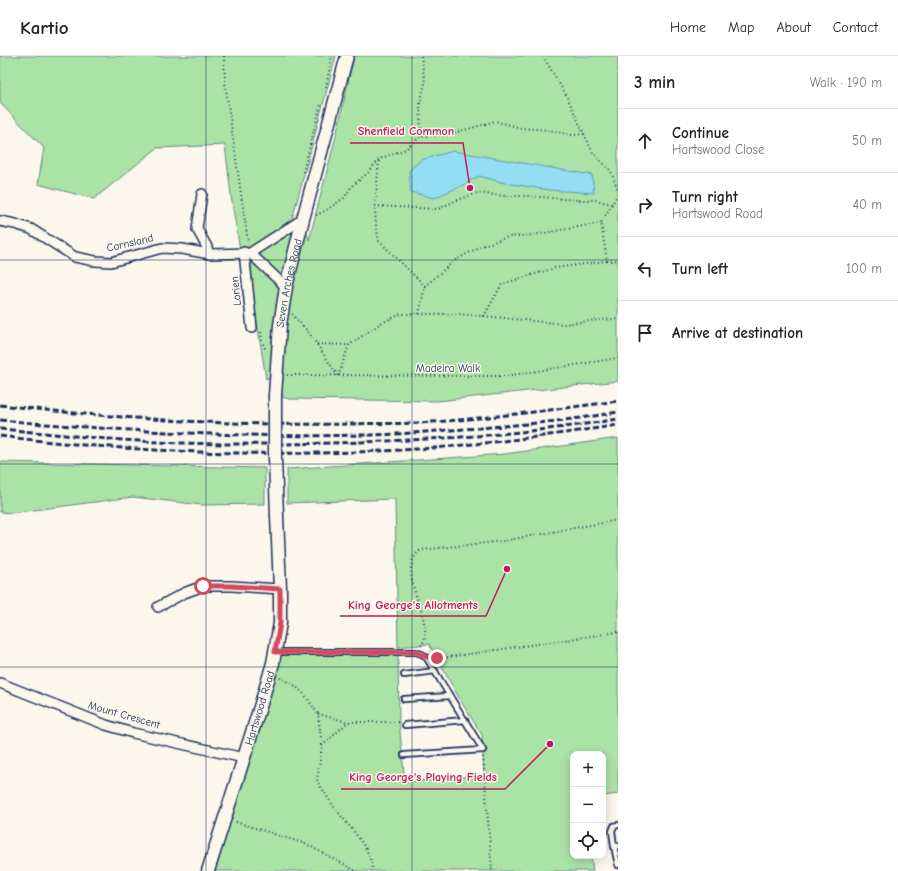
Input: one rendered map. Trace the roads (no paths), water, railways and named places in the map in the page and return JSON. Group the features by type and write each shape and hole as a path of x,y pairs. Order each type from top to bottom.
{"street":[{"name":"Seven Arches Road","path":"277,516 275,395 283,304 303,219 347,56"},
{"path":"202,194 197,229 210,254"},
{"name":"Cornsland","path":"0,220 31,229 75,257 95,261 111,262 162,248 182,249 210,254 247,252 303,219"},
{"path":"247,252 286,287"},
{"name":"Lorien","path":"247,252 256,327"},
{"name":"Hartswood Road","path":"208,871 244,758 275,652 280,623 277,516"},
{"path":"158,607 184,593 203,586 280,589"},
{"name":"Mount Crescent","path":"0,683 106,725 133,733 244,758"}],"lane":[{"path":"275,652 420,653 426,657 483,750 404,755"},
{"path":"404,675 435,672"},
{"path":"404,699 450,696"},
{"path":"405,725 465,720"},
{"path":"618,825 614,826 612,831 616,846 618,865"}],"water":[{"path":"453,151 592,175 594,193 549,190 505,183 479,176 434,198 411,192 409,171 421,160"}],"railway":[{"path":"0,405 132,418 219,423 307,424 409,423 442,421 518,414 618,401"},
{"path":"0,420 182,433 318,436 386,434 493,427 555,421 618,412"},
{"path":"0,429 95,438 178,443 282,444 386,441 473,436 560,428 618,419"},
{"path":"0,436 108,447 162,450 324,453 445,447 535,437 618,425"}],"place":[{"name":"Shenfield Common","path":"470,188"},
{"name":"King George's Allotments","path":"507,569"},
{"name":"King George's Playing Fields","path":"550,744"}]}
